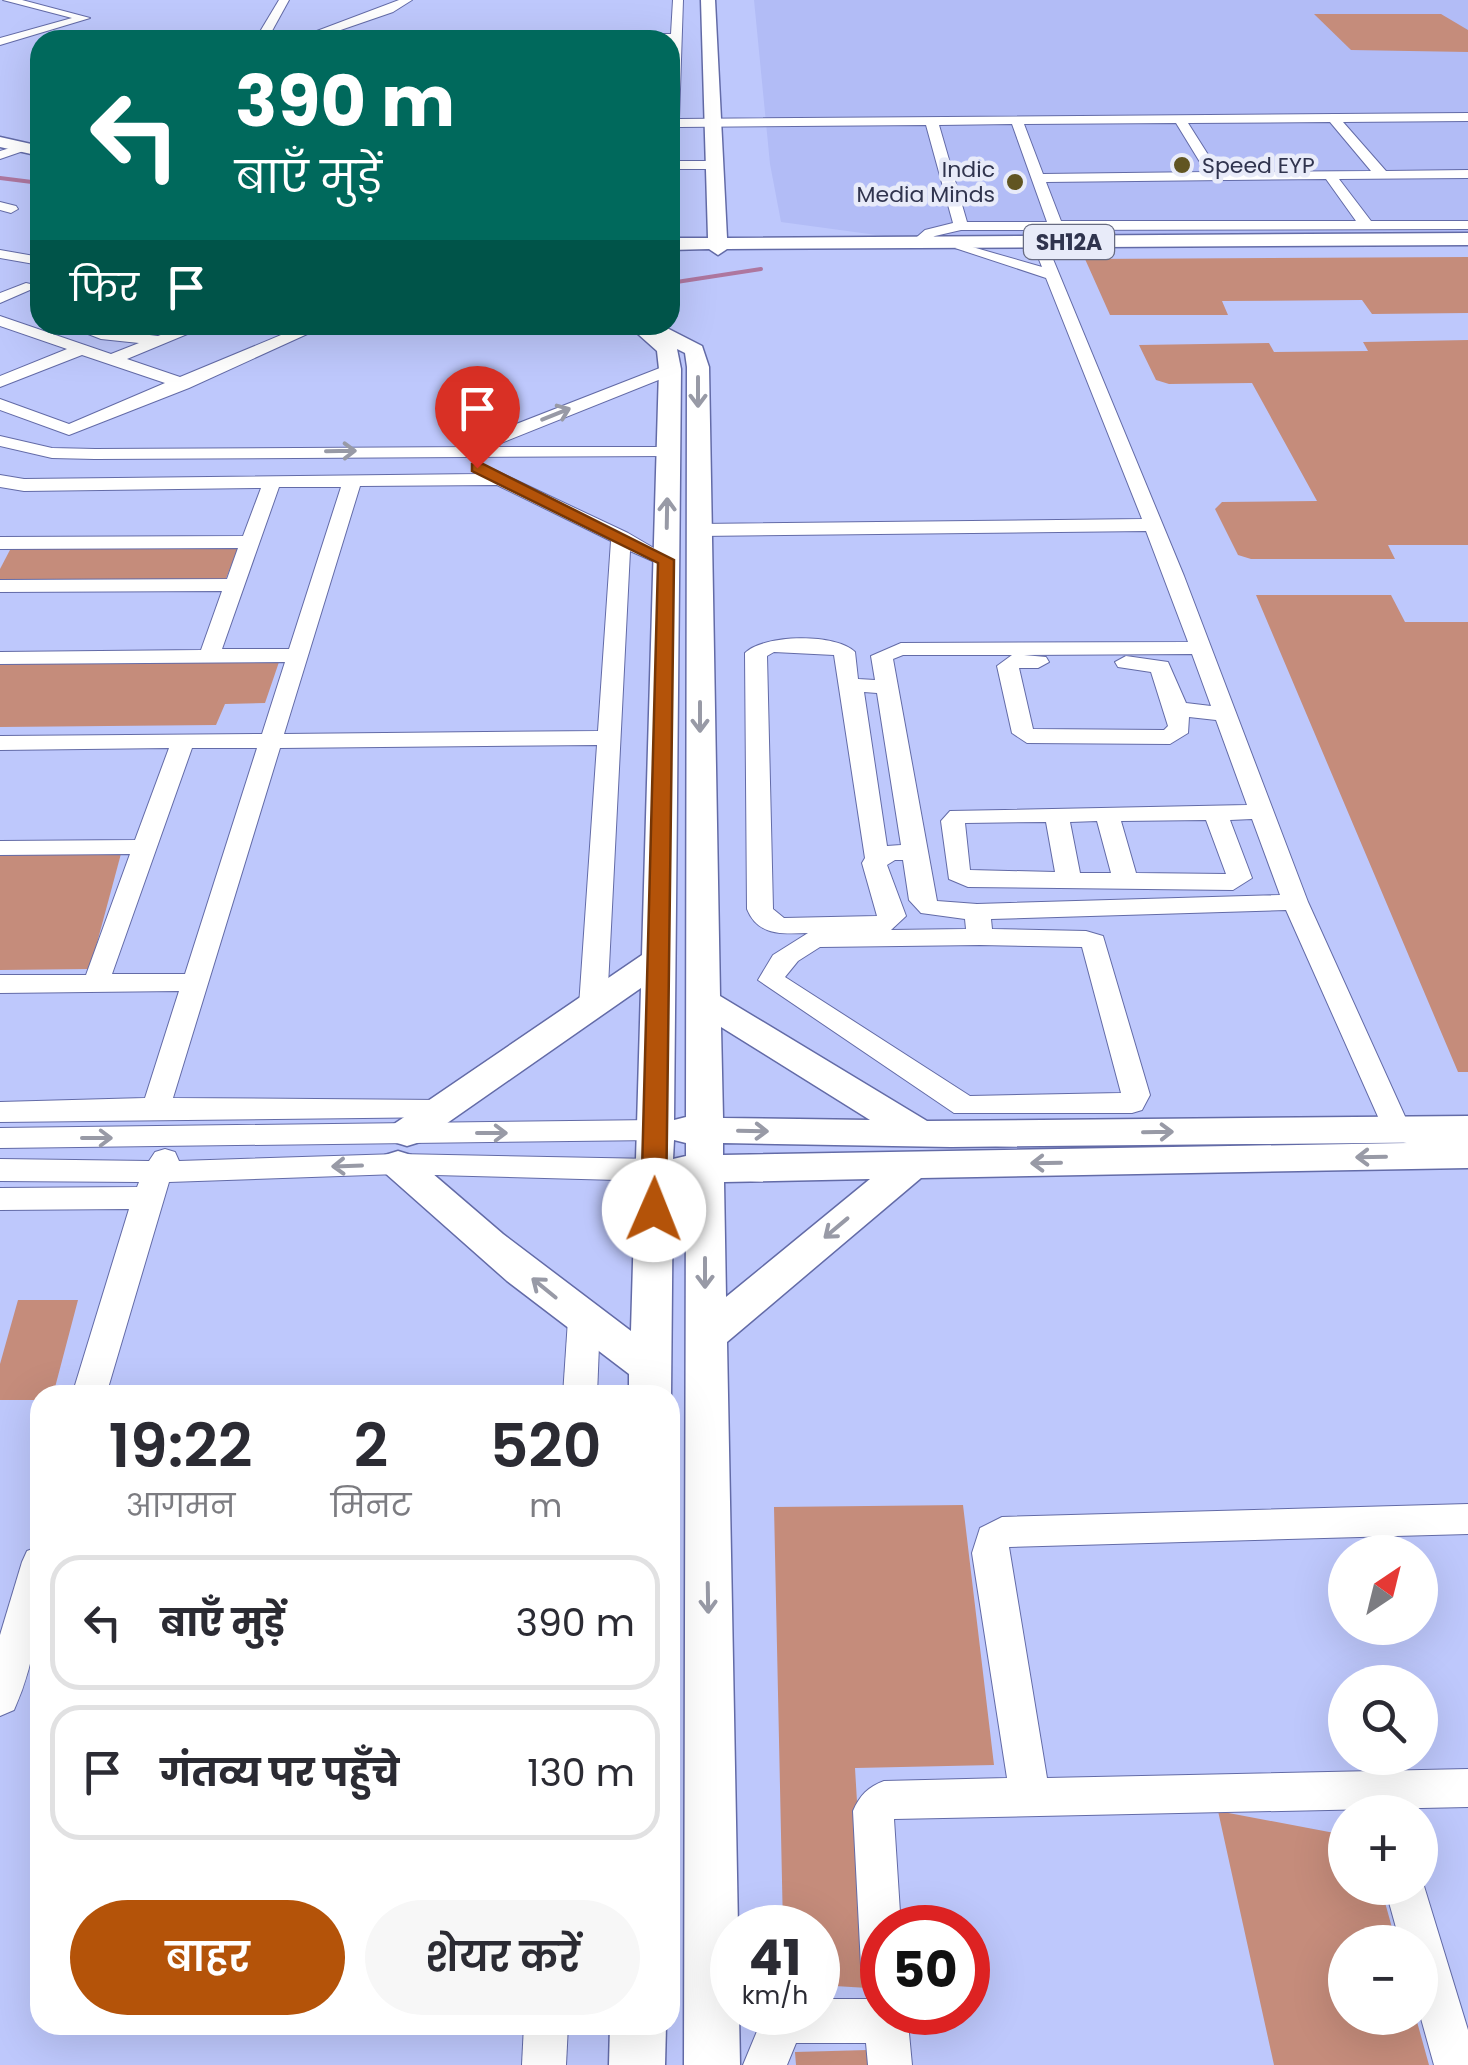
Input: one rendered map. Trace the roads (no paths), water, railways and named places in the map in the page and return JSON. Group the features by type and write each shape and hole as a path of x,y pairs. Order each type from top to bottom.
{"main road":[{"path":"708,0 718,247"},
{"path":"0,142 30,149"},
{"path":"717,212 834,243"},
{"name":"SH12A","path":"718,247 834,243 1468,242"},
{"name":"SH12A","path":"680,247 1039,245"},
{"path":"650,1381 670,368 666,349 652,335"},
{"path":"663,335 695,350 706,1336 721,1905"},
{"path":"650,1381 584,1320 443,1206 403,1149 440,1110 658,960"},
{"path":"702,1000 916,1150 1468,1129"},
{"path":"655,1130 704,1150"},
{"path":"654,1170 704,1150 1468,1153"},
{"path":"706,1336 916,1150"},
{"path":"637,2065 638,2035"},
{"path":"712,2065 714,2035"}],"street":[{"path":"8,0 84,18 42,30"},
{"path":"267,30 284,0"},
{"path":"329,30 406,0"},
{"path":"678,0 678,30"},
{"path":"55,11 84,4"},
{"path":"0,24 30,31"},
{"path":"0,42 30,33"},
{"path":"680,123 1468,117"},
{"path":"1180,118 1215,176"},
{"path":"1333,118 1382,175"},
{"path":"1016,119 1056,226"},
{"path":"931,120 961,226"},
{"path":"0,156 30,149"},
{"path":"680,165 715,164"},
{"path":"1038,178 1468,174"},
{"path":"1330,176 1367,226"},
{"path":"0,206 11,208 0,216"},
{"path":"917,243 930,233 961,226 1468,225"},
{"path":"1039,245 1154,525 1295,902 1397,1130 1468,1153"},
{"path":"962,248 1052,276"},
{"path":"0,254 30,259"},
{"path":"0,298 30,286"},
{"path":"6,323 30,332"},
{"path":"39,335 184,384"},
{"path":"110,335 167,339"},
{"path":"110,360 176,335"},
{"path":"34,449 68,430 296,335"},
{"path":"0,382 80,350"},
{"path":"0,461 34,468 86,469 472,459 670,368"},
{"path":"0,404 68,430"},
{"path":"0,441 34,449 95,454 668,459"},
{"path":"472,459 502,480 666,560"},
{"path":"0,481 24,485 502,480"},
{"path":"156,1108 352,481"},
{"path":"209,656 272,482"},
{"path":"699,530 1154,525"},
{"path":"593,1006 621,537"},
{"path":"0,543 250,542"},
{"path":"0,586 235,585"},
{"path":"770,645 836,648 844,652 847,680 852,685 877,858 874,863 894,916 891,921 780,926 764,918 760,910 756,653 770,645"},
{"path":"1200,648 901,649 882,656 922,900 930,908 979,924 1094,942 1136,1095 1132,1104 964,1106 771,980 773,970 803,944 817,939 979,924 1295,902"},
{"path":"0,658 300,656"},
{"path":"1014,662 1148,662 1160,668 1176,709 1180,728 1170,738 1035,738 1023,733 1008,666 1014,662"},
{"path":"852,685 886,687"},
{"path":"1176,709 1225,714"},
{"path":"0,743 607,738"},
{"path":"96,984 183,742"},
{"path":"1216,813 1240,878 1233,882 968,879 958,874 953,821 958,816 1262,812"},
{"path":"1107,814 1125,879"},
{"path":"1057,815 1069,879"},
{"path":"0,848 145,847"},
{"path":"877,858 914,852"},
{"path":"0,984 196,982"},
{"path":"0,1112 156,1108 440,1110"},
{"path":"0,1199 154,1184 403,1149 655,1130"},
{"path":"92,1385 172,1137"},
{"path":"0,1138 172,1137 403,1149 654,1170"},
{"path":"0,1170 154,1184"},
{"path":"581,1385 584,1320"},
{"path":"1030,1797 990,1553 993,1540 1002,1532 1468,1519"},
{"path":"0,1698 30,1596"},
{"path":"1422,1795 1468,1788"},
{"path":"879,1905 874,1811 884,1800 1030,1797 1328,1800"},
{"path":"1411,1905 1456,2065"},
{"path":"544,2065 546,2035"},
{"path":"765,2065 774,2035"},
{"path":"888,2035 890,2065"}],"waterway":[{"path":"0,178 30,182"},
{"path":"680,281 761,269"}],"place":[{"name":"Speed EYP","path":"1182,165"},
{"name":"Indic Media Minds","path":"1015,182"}]}
